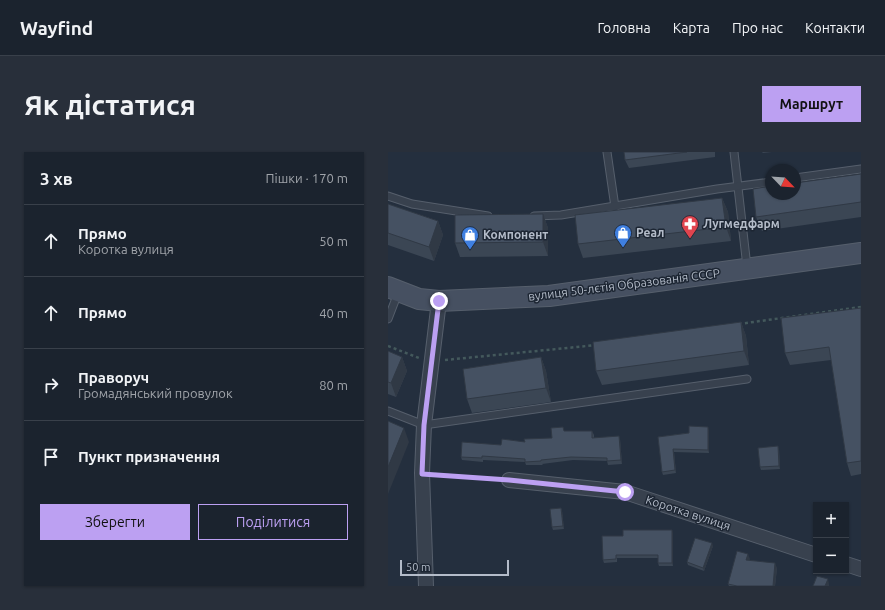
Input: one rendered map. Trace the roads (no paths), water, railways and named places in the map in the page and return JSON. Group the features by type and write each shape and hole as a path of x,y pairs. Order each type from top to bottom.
{"street":[{"name":"вулиця 50-лєтія Образованія СССР","path":"393,289 419,299 439,301 549,296 861,253"},
{"path":"426,586 422,474 424,425 439,301"},
{"name":"Коротка вулиця","path":"509,480 625,492 813,554"},
{"path":"849,565 861,569"}],"lane":[{"path":"607,152 615,207"},
{"path":"734,152 747,269"},
{"path":"801,177 861,169"},
{"path":"523,216 561,215 765,183"},
{"path":"388,196 412,204 493,217"},
{"path":"388,319 393,289"},
{"path":"388,411 424,425 747,380"}],"place":[{"name":"Лугмедфарм","path":"690,239"},
{"name":"Реал","path":"623,248"},
{"name":"Компонент","path":"470,250"}]}
